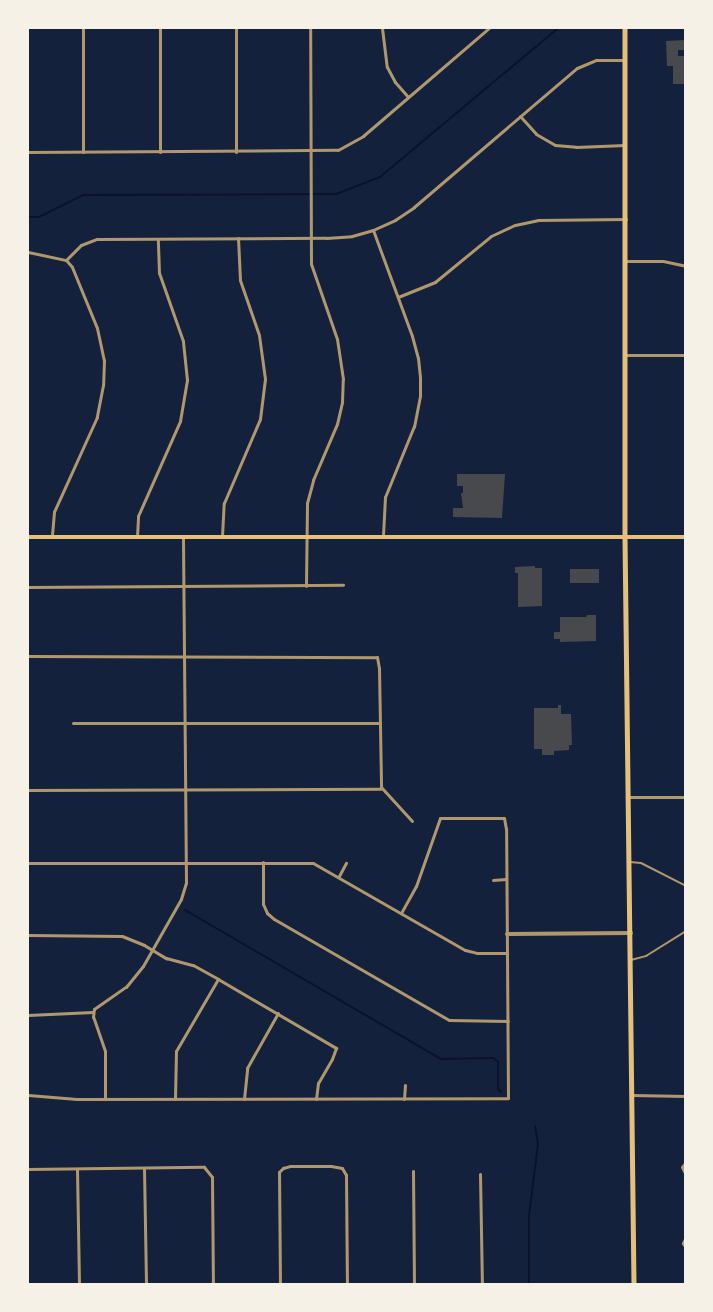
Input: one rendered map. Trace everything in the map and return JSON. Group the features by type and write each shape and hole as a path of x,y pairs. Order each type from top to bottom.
{"main road":[{"path":"625,28 627,219 625,537 634,1284"},
{"path":"28,537 686,537"}],"street":[{"path":"83,28 83,152"},
{"path":"160,28 160,152"},
{"path":"236,28 236,152"},
{"path":"306,586 307,504 310,489 337,424 342,402 343,378 337,339 312,270 310,238 310,28"},
{"path":"382,28 387,67 395,82 408,97"},
{"path":"28,152 338,150 352,144 490,28"},
{"path":"66,260 81,245 91,240 346,237 373,230 395,220 414,206 580,66 596,60 625,60"},
{"path":"520,116 536,134 555,144 603,147 626,144"},
{"path":"398,297 435,282 491,236 515,225 538,220 627,219"},
{"path":"373,230 418,358 420,396 412,434 387,492 383,512 383,536"},
{"path":"222,536 224,503 256,429 264,388 261,345 240,280 238,238"},
{"path":"137,537 138,516 180,421 187,380 183,342 159,272 158,239"},
{"path":"28,252 66,260 77,275 97,328 103,353 104,377 98,417 54,512 52,537"},
{"path":"627,261 663,261 686,266"},
{"path":"626,355 686,355"},
{"path":"105,1099 105,1051 93,1012 98,1005 112,997 133,980 184,893 186,790 183,536"},
{"path":"28,587 342,586"},
{"path":"28,656 377,657 381,789 412,821"},
{"path":"73,724 380,723"},
{"path":"28,790 381,789"},
{"path":"629,796 686,797"},
{"path":"28,1096 105,1099 316,1100 508,1098 504,818 440,818 416,886 401,913"},
{"path":"262,862 263,900 267,913 274,919 449,1020 508,1021"},
{"path":"28,863 313,863 469,951 507,953"},
{"path":"339,876 346,863"},
{"path":"493,880 506,879"},
{"path":"507,934 631,933"},
{"path":"28,935 116,936 134,940 166,958 193,964 336,1048 318,1084 316,1100"},
{"path":"175,1099 176,1051 218,979"},
{"path":"28,1015 93,1012"},
{"path":"244,1099 247,1068 278,1013"},
{"path":"404,1100 405,1085"},
{"path":"632,1095 686,1096"},
{"path":"686,1162 682,1168 686,1175"},
{"path":"28,1169 202,1166 210,1171 212,1177 213,1284"},
{"path":"280,1284 279,1172 283,1168 290,1166 336,1166 344,1170 346,1178 347,1284"},
{"path":"144,1168 146,1284"},
{"path":"77,1169 79,1284"},
{"path":"412,1171 414,1284"},
{"path":"480,1174 482,1284"},
{"path":"686,1237 683,1242 686,1248"}],"lane":[{"path":"630,862 641,862 686,886"},
{"path":"631,960 646,956 686,932"}],"building":[{"path":"685,40 685,50 678,50 678,56 685,56 686,84 673,84 673,66 667,66 666,41"},
{"path":"457,474 505,474 502,518 453,517 453,508 463,508 461,493 463,493 463,486 457,486"},
{"path":"535,566 535,568 542,568 542,606 518,607 518,573 515,573 515,567"},
{"path":"570,569 599,569 599,583 570,583"},
{"path":"587,615 596,615 596,641 560,642 560,639 554,639 554,632 560,632 560,617 586,617"},
{"path":"558,705 561,705 561,714 571,714 572,745 569,745 569,750 554,751 554,755 542,755 542,749 534,749 534,708 558,708"}],"waterway":[{"path":"28,217 39,217 83,195 336,194 380,177 558,28"},
{"path":"185,910 441,1059 493,1058 498,1062 498,1089 501,1092"},
{"path":"529,1284 529,1216 538,1144 535,1126"}]}
